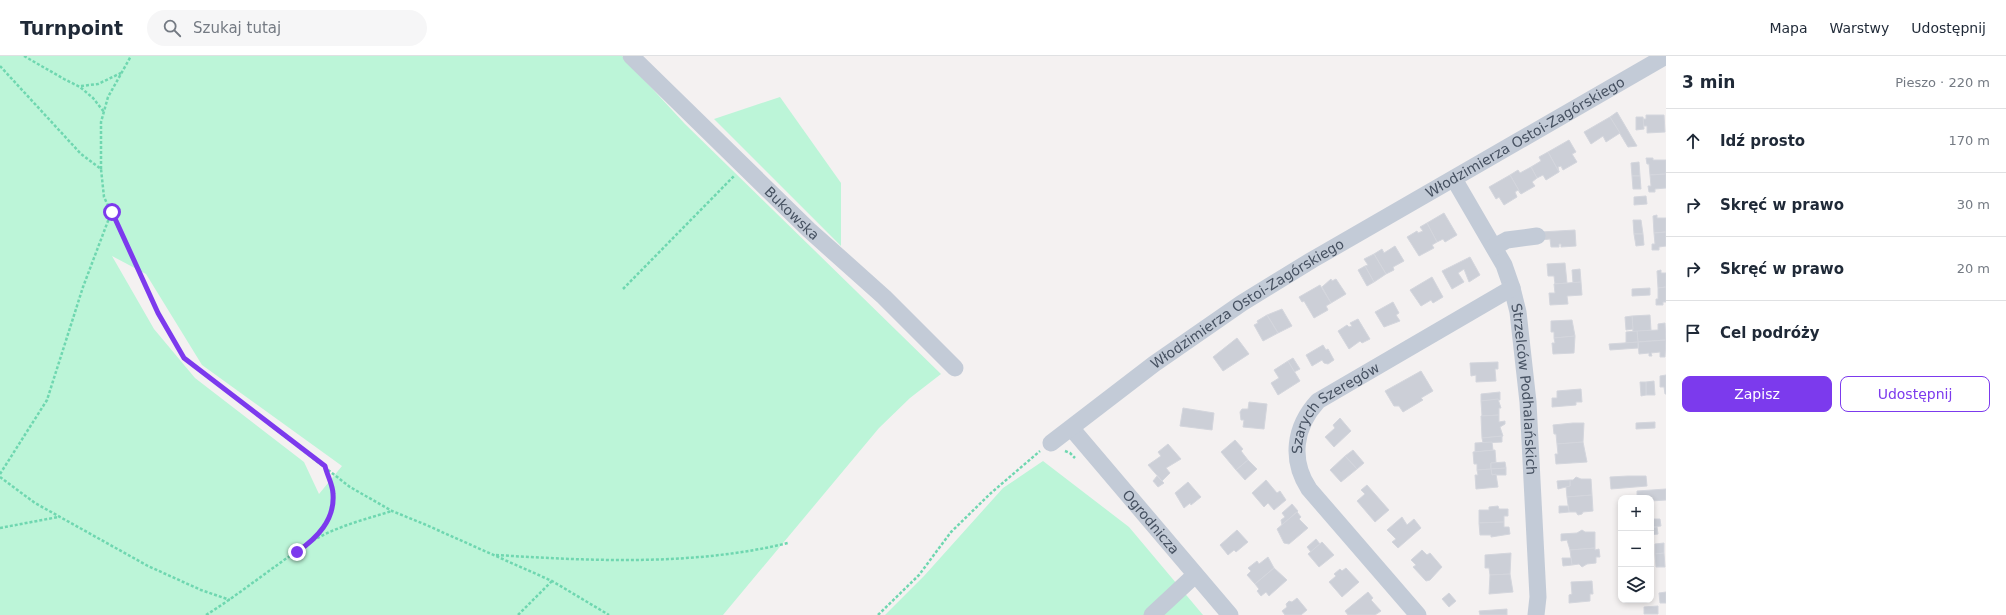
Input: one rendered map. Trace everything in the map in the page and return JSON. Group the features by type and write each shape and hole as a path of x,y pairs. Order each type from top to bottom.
{"street":[{"name":"Bukowska","path":"631,56 809,230 884,297 955,368"},
{"name":"Włodzimierza Ostoi-Zagórskiego","path":"1051,443 1072,429 1154,364 1237,306 1293,271 1666,56"},
{"name":"Strzelców Podhalańskich","path":"1454,179 1494,247 1512,288 1520,325 1528,402 1538,597 1536,615"},
{"path":"1494,247 1507,240 1537,236"},
{"name":"Szarych Szeregów","path":"1418,615 1309,490 1299,470 1297,461 1300,434 1307,416 1318,401 1512,288"},
{"name":"Ogrodnicza","path":"1072,429 1195,576 1230,615"},
{"path":"1152,615 1195,576"}],"path":[{"path":"24,56 80,86 93,98 104,112"},
{"path":"131,56 108,97 101,122 101,169 104,197 158,313 184,358 325,466 350,487 392,511 552,581 609,615"},
{"path":"0,66 81,154 101,169"},
{"path":"80,86 98,84 122,72"},
{"path":"623,289 744,165"},
{"path":"0,474 47,400 83,287 112,212"},
{"path":"878,615 919,576 956,526 991,493 1051,443"},
{"path":"315,540 329,518 333,507 334,492 325,466"},
{"path":"0,477 35,503 148,566 201,590 230,600"},
{"path":"206,615 230,600 315,540 353,522 392,511"},
{"path":"0,528 59,517"},
{"path":"493,555 587,560 652,560 737,553 788,543"},
{"path":"518,615 552,581"}],"green space":[{"path":"0,56 622,56 685,124 941,374 910,398 879,428 723,615 0,615","holes":["112,256 146,274 202,365 342,466 319,494 304,462 195,378 154,329"]},
{"path":"780,97 841,183 841,246 714,119"},
{"path":"1043,461 1129,527 1203,615 885,615 924,576 1003,488"}],"building":[{"path":"1617,112 1637,146 1628,147 1610,117"},
{"path":"1646,115 1664,115 1665,132 1647,133 1647,126 1644,126 1643,119 1646,119"},
{"path":"1610,117 1620,133 1606,142 1603,136 1591,144 1584,132"},
{"path":"1636,117 1643,117 1644,129 1636,130"},
{"path":"1569,140 1576,152 1572,154 1577,162 1563,170 1561,166 1558,167 1559,172 1548,152"},
{"path":"1548,152 1559,172 1546,180 1543,175 1537,178 1531,167 1541,161 1539,157"},
{"path":"1646,158 1653,158 1653,160 1666,160 1666,174 1650,175 1649,164 1647,164"},
{"path":"1639,162 1640,176 1632,176 1631,163"},
{"path":"1531,167 1537,178 1532,182 1535,186 1521,194 1510,175 1518,170 1520,173"},
{"path":"1666,174 1666,188 1655,189 1655,192 1649,192 1648,186 1651,186 1650,175"},
{"path":"1510,175 1521,194 1518,190 1515,192 1517,197 1504,205 1499,197 1496,199 1489,187"},
{"path":"1632,176 1640,176 1641,189 1633,189"},
{"path":"1646,196 1647,204 1634,205 1634,197"},
{"path":"1444,213 1457,235 1445,242 1443,239 1437,242 1427,223"},
{"path":"1657,215 1657,218 1666,218 1666,232 1654,233 1653,216"},
{"path":"1633,220 1641,220 1643,234 1634,234"},
{"path":"1427,223 1437,242 1432,245 1434,248 1419,256 1407,237 1417,231 1418,233 1423,231 1420,227"},
{"path":"1575,230 1576,246 1561,247 1561,244 1559,244 1559,247 1551,247 1550,239 1541,240 1541,232"},
{"path":"1666,232 1666,246 1659,247 1659,250 1652,250 1652,244 1655,244 1654,233"},
{"path":"1634,234 1643,234 1644,245 1636,246"},
{"path":"1395,246 1404,261 1393,267 1394,270 1386,274 1374,254 1382,249 1384,253"},
{"path":"1374,254 1386,274 1374,282 1365,266 1368,265 1364,259"},
{"path":"1470,257 1480,275 1469,282 1464,269 1458,273 1464,282 1452,289 1442,271"},
{"path":"1565,263 1567,283 1555,284 1554,276 1548,276 1547,264"},
{"path":"1365,266 1374,282 1367,286 1358,270"},
{"path":"1580,269 1581,282 1573,283 1572,270"},
{"path":"1661,270 1661,273 1666,273 1666,287 1658,288 1657,271"},
{"path":"1432,277 1443,297 1433,303 1431,300 1421,306 1410,290"},
{"path":"1331,279 1332,281 1336,279 1346,294 1331,303 1322,287"},
{"path":"1581,282 1582,295 1567,296 1568,304 1550,305 1549,293 1555,293 1554,284"},
{"path":"1320,285 1331,303 1326,306 1328,310 1314,318 1304,301 1302,302 1299,297"},
{"path":"1666,287 1666,302 1663,302 1663,305 1656,305 1656,299 1658,299 1658,288"},
{"path":"1650,288 1650,295 1632,296 1632,289"},
{"path":"1393,302 1399,313 1396,315 1400,321 1384,327 1375,312"},
{"path":"1282,309 1292,326 1278,333 1267,315"},
{"path":"1267,315 1278,333 1263,341 1254,325 1258,323 1257,321"},
{"path":"1650,315 1651,330 1633,332 1632,316"},
{"path":"1632,316 1633,329 1626,330 1625,317"},
{"path":"1358,319 1370,339 1362,343 1360,341 1349,349 1338,331 1347,325 1349,327 1352,326 1350,323"},
{"path":"1572,320 1575,336 1554,338 1554,332 1551,332 1551,321"},
{"path":"1665,323 1666,340 1638,342 1637,331 1658,330 1658,324"},
{"path":"1637,331 1638,342 1626,343 1626,332"},
{"path":"1575,336 1574,353 1553,354 1552,343 1555,343 1554,338"},
{"path":"1237,338 1249,354 1223,371 1213,357"},
{"path":"1666,340 1665,357 1660,357 1660,352 1651,353 1652,356 1649,356 1649,353 1639,354 1638,342"},
{"path":"1638,342 1638,348 1610,350 1609,344"},
{"path":"1323,345 1326,350 1328,349 1334,360 1328,364 1324,363 1322,360 1312,366 1306,355"},
{"path":"1293,358 1300,369 1294,372 1288,361"},
{"path":"1288,361 1300,381 1278,395 1271,383 1279,378 1274,370"},
{"path":"1498,362 1498,369 1495,369 1496,381 1476,382 1476,375 1471,376 1470,363"},
{"path":"1421,371 1433,391 1421,398 1423,400 1403,412 1399,406 1394,406 1385,391"},
{"path":"1666,375 1665,394 1664,387 1660,387 1660,376"},
{"path":"1654,381 1655,395 1646,395 1646,382"},
{"path":"1640,382 1646,382 1646,395 1641,396"},
{"path":"1581,389 1582,402 1576,402 1576,405 1552,407 1552,398 1557,398 1557,391"},
{"path":"1500,392 1500,400 1481,401 1481,394"},
{"path":"1498,399 1501,408 1499,408 1499,415 1482,416 1481,401"},
{"path":"1249,402 1267,404 1264,429 1243,427 1244,420 1241,420 1240,412 1242,409 1248,409"},
{"path":"1183,408 1214,413 1212,430 1180,426"},
{"path":"1499,415 1499,422 1505,421 1505,424 1500,427 1503,436 1482,438 1481,416"},
{"path":"1340,418 1351,431 1334,447 1325,437 1335,428 1333,425"},
{"path":"1655,422 1655,428 1636,429 1636,423"},
{"path":"1584,423 1583,442 1557,444 1553,425"},
{"path":"1502,436 1502,442 1483,443 1482,438"},
{"path":"1235,440 1243,449 1241,451 1248,460 1236,470 1221,452"},
{"path":"1492,442 1493,450 1475,452 1475,443"},
{"path":"1583,442 1587,462 1556,464 1555,454 1558,454 1557,444"},
{"path":"1168,444 1181,459 1166,468 1170,473 1162,481 1148,465 1161,456 1158,452"},
{"path":"1353,450 1364,463 1357,469 1345,456"},
{"path":"1495,450 1496,463 1491,463 1491,469 1477,470 1477,464 1474,464 1473,452"},
{"path":"1345,456 1357,469 1341,482 1330,470"},
{"path":"1248,460 1257,469 1245,480 1236,470"},
{"path":"1505,462 1506,468 1491,469 1491,463"},
{"path":"1506,468 1506,475 1492,475 1491,469"},
{"path":"1491,469 1492,475 1496,474 1498,487 1476,489 1475,475 1478,475 1477,470"},
{"path":"1157,476 1164,483 1158,487 1153,481"},
{"path":"1646,476 1647,486 1611,489 1610,477"},
{"path":"1576,477 1581,479 1591,479 1592,495 1567,497 1566,486 1570,486 1570,480 1573,480"},
{"path":"1266,480 1277,493 1280,491 1286,500 1274,510 1268,503 1264,507 1252,493"},
{"path":"1570,480 1570,486 1558,489 1557,481"},
{"path":"1188,482 1201,497 1191,505 1190,503 1184,508 1175,493"},
{"path":"1367,485 1389,510 1375,522 1357,501 1365,494 1361,490"},
{"path":"1666,489 1666,500 1654,501 1654,495 1637,495 1637,491"},
{"path":"1592,495 1593,511 1583,512 1582,514 1578,515 1576,512 1569,512 1567,497"},
{"path":"1292,504 1298,511 1282,525 1281,520 1285,517 1282,513"},
{"path":"1498,506 1499,509 1508,509 1508,516 1504,516 1504,522 1479,523 1479,510 1489,510 1489,507"},
{"path":"1559,506 1568,506 1569,512 1559,513"},
{"path":"1297,512 1301,517 1299,519 1308,528 1289,544 1284,543 1277,529"},
{"path":"1402,517 1407,525 1414,519 1421,528 1398,548 1392,542 1396,539 1387,530"},
{"path":"1654,519 1660,519 1661,526 1654,527"},
{"path":"1504,522 1504,527 1509,527 1510,534 1491,537 1491,535 1480,535 1479,523"},
{"path":"1657,527 1658,534 1654,535 1654,528"},
{"path":"1237,530 1248,542 1236,552 1234,550 1228,555 1220,545"},
{"path":"1582,530 1585,532 1595,532 1595,548 1570,550 1567,540 1561,541 1561,534 1577,533"},
{"path":"1316,539 1320,544 1311,552 1307,547"},
{"path":"1322,542 1334,555 1319,567 1308,554"},
{"path":"1664,543 1664,553 1655,554 1655,544"},
{"path":"1595,548 1595,550 1599,549 1600,557 1596,557 1596,563 1587,564 1582,567 1579,564 1572,565 1570,550"},
{"path":"1422,550 1427,555 1430,553 1442,567 1430,580 1426,581 1413,567 1416,565 1411,560"},
{"path":"1511,553 1510,574 1490,575 1489,568 1485,568 1485,555"},
{"path":"1664,553 1665,567 1656,567 1655,554"},
{"path":"1268,557 1274,568 1255,584 1247,575 1251,571 1248,568 1257,561 1259,564"},
{"path":"1562,558 1571,558 1572,565 1563,566"},
{"path":"1274,568 1287,580 1269,596 1266,592 1261,596 1257,591 1259,589 1255,584"},
{"path":"1346,568 1359,582 1342,597 1329,582 1336,576 1334,574 1340,569 1342,571"},
{"path":"1510,574 1513,592 1489,594 1490,575"},
{"path":"1592,581 1593,594 1590,594 1590,601 1569,603 1569,595 1572,594 1571,582"},
{"path":"1368,592 1373,598 1371,600 1381,611 1375,615 1348,615 1345,611"},
{"path":"1666,592 1666,603 1660,603 1659,593"},
{"path":"1449,593 1456,601 1449,607 1442,599"},
{"path":"1297,598 1307,610 1301,615 1285,615 1282,611 1287,607 1286,604"},
{"path":"1658,606 1658,614 1644,614 1644,607"},
{"path":"1507,609 1507,615 1480,615 1479,611"}],"route":[{"path":"112,212 158,313 184,358 325,466 334,492 333,507 323,530 315,540 297,552"}]}
